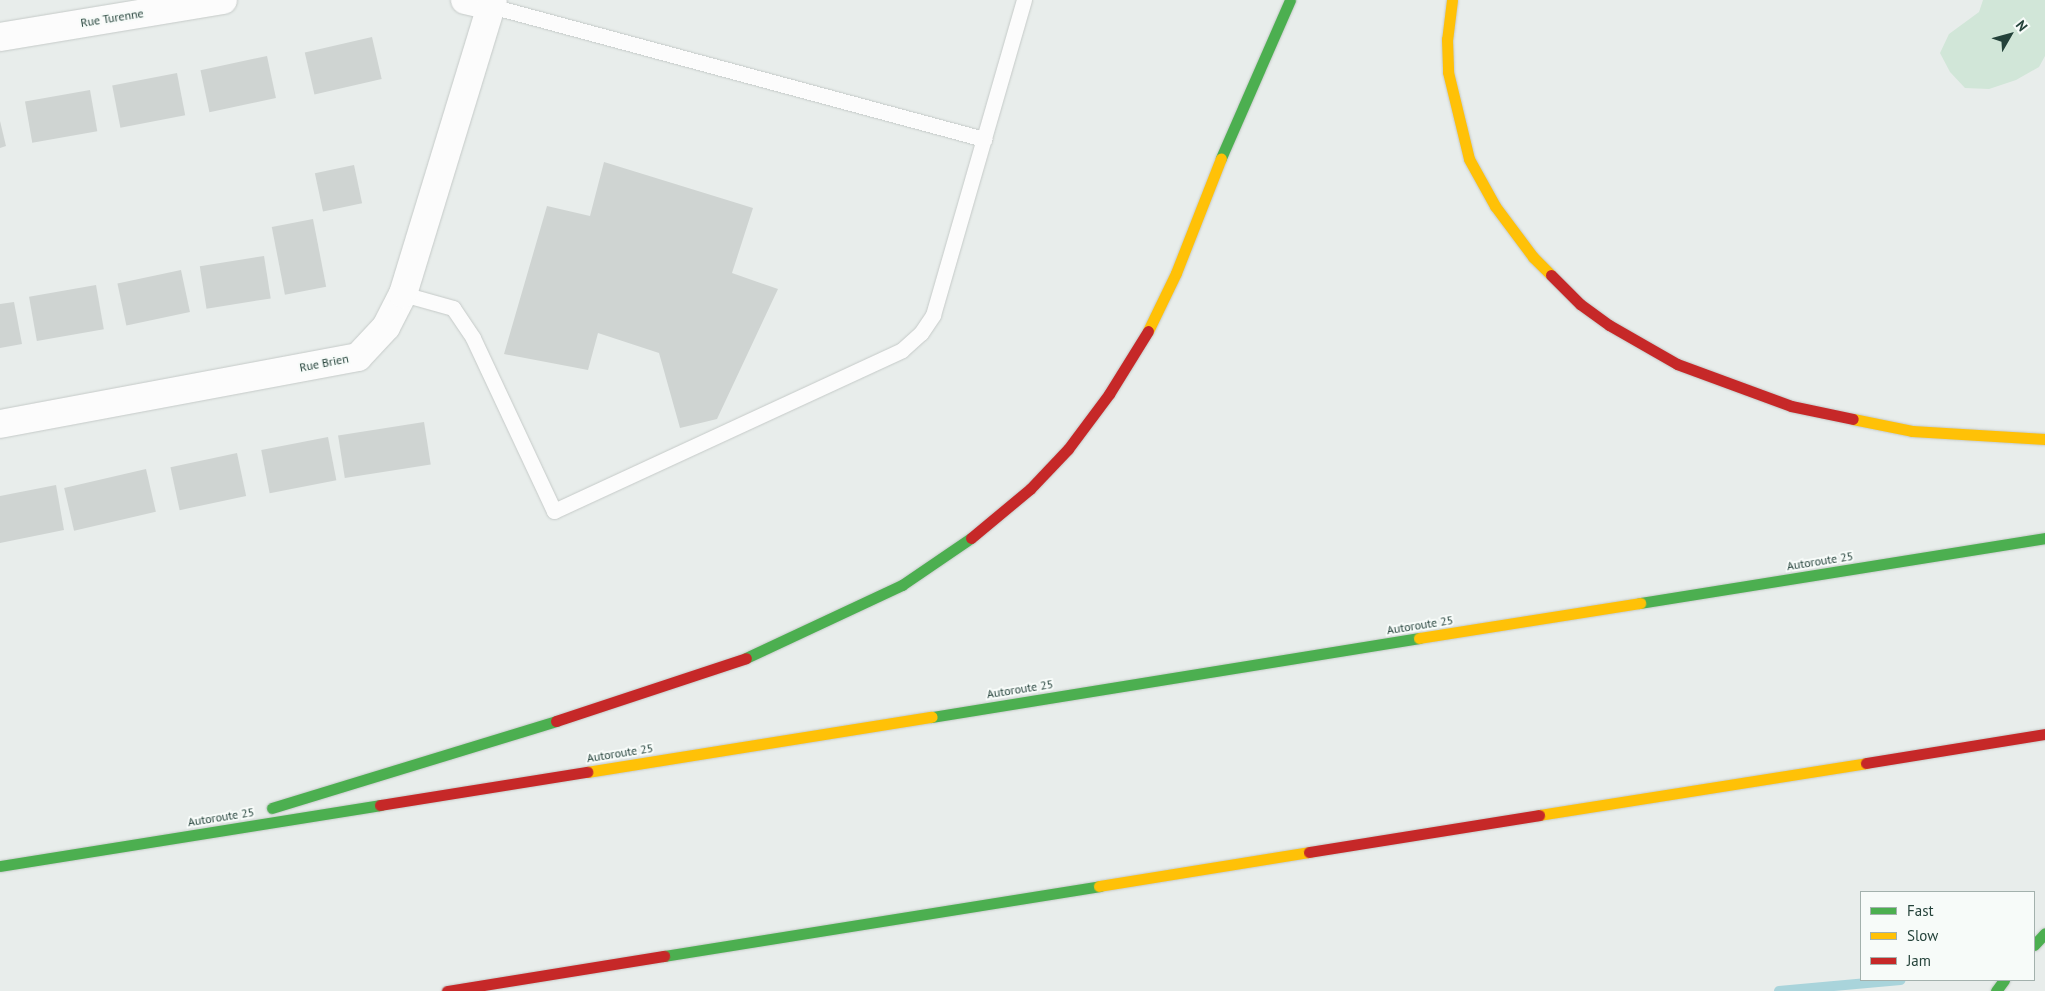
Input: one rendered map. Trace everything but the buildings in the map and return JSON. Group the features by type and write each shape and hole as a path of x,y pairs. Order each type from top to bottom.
{"highway":[{"path":"177,838 650,692 745,659 844,615 902,585 975,535 1030,489 1068,449 1109,394 1144,339 1176,274 1240,110 1290,0"},
{"path":"1452,0 1448,72 1461,136 1469,159 1494,206 1533,257 1565,290 1601,320 1677,364 1791,406 1912,431 2045,439"},
{"name":"Autoroute 25","path":"0,866 2045,538"},
{"path":"447,991 2045,734"},
{"path":"2035,944 2045,933"}],"street":[{"name":"Rue Turenne","path":"0,37 223,0"},
{"path":"465,0 492,3"},
{"name":"Rue Brien","path":"0,424 358,357 386,327 403,294 492,3"}],"lane":[{"path":"403,294 453,308 473,338 554,511 902,350 921,333 933,315 1024,0"},
{"path":"492,3 984,138"}],"green space":[{"path":"1983,0 2045,0 2045,56 2039,67 2016,80 1989,89 1965,88 1950,72 1940,53 1949,34 1979,12"}],"waterway":[{"path":"1779,991 1890,981"}],"traffic: fast":[{"path":"1221,158 1290,0"},
{"path":"746,658 902,585 971,538"},
{"path":"1640,603 2045,538"},
{"path":"932,717 1419,638"},
{"path":"272,808 556,721"},
{"path":"0,866 380,805"},
{"path":"664,956 1099,886"},
{"path":"2035,944 2045,933"},
{"path":"1996,991 2003,981"}],"traffic: slow":[{"path":"1452,0 1447,39 1448,72 1469,159 1495,206 1533,257 1551,275"},
{"path":"1148,331 1176,273 1221,158"},
{"path":"1853,419 1912,431 2045,439"},
{"path":"1419,638 1640,603"},
{"path":"587,772 932,717"},
{"path":"1539,815 1866,763"},
{"path":"1099,886 1309,852"}],"traffic: jam":[{"path":"1551,275 1580,304 1609,325 1677,364 1791,406 1853,419"},
{"path":"971,538 1030,489 1068,449 1109,394 1148,331"},
{"path":"556,721 746,658"},
{"path":"1866,763 2045,734"},
{"path":"380,805 587,772"},
{"path":"1309,852 1539,815"},
{"path":"447,991 664,956"}]}
